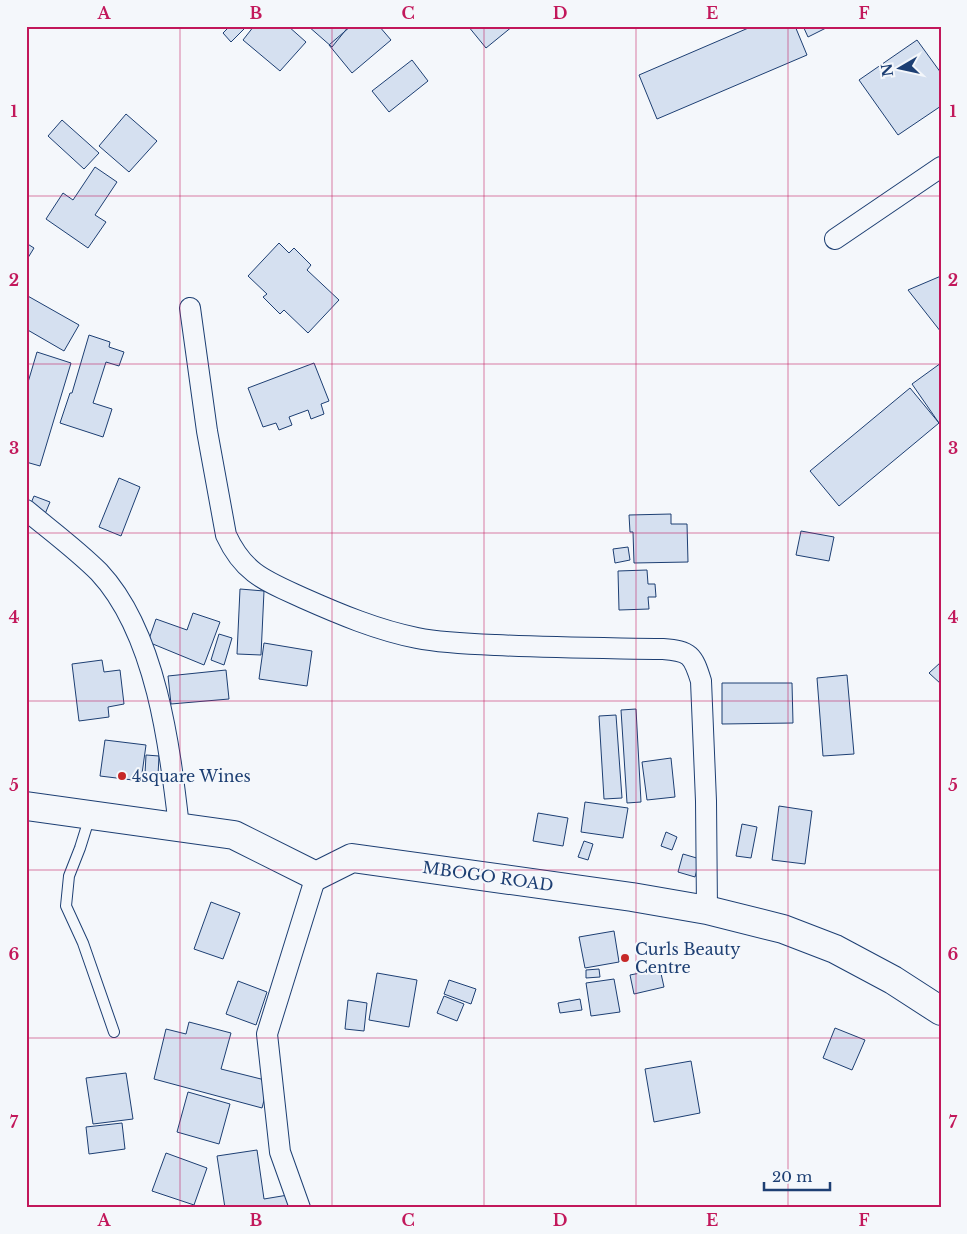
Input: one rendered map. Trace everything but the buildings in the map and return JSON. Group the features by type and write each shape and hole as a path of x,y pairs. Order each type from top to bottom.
{"main road":[{"path":"26,806 234,835 316,876"},
{"name":"MBOGO ROAD","path":"316,876 352,858 632,897 707,910 783,929 835,949 893,980 941,1011"}],"street":[{"path":"835,238 941,168"},
{"path":"190,308 207,432 226,535 233,551 247,568 263,579 337,612 376,627 418,638 527,647 679,650 688,654 696,666 701,681 706,801 707,910"},
{"path":"26,510 98,572 118,597 133,622 147,660 162,713 170,752 180,827"},
{"path":"300,1208 280,1152 267,1034 316,876"}],"lane":[{"path":"90,815 69,876 66,906 83,943 114,1032"}],"place":[{"name":"4square Wines","path":"122,776"},
{"name":"Curls Beauty Centre","path":"625,958"}]}
